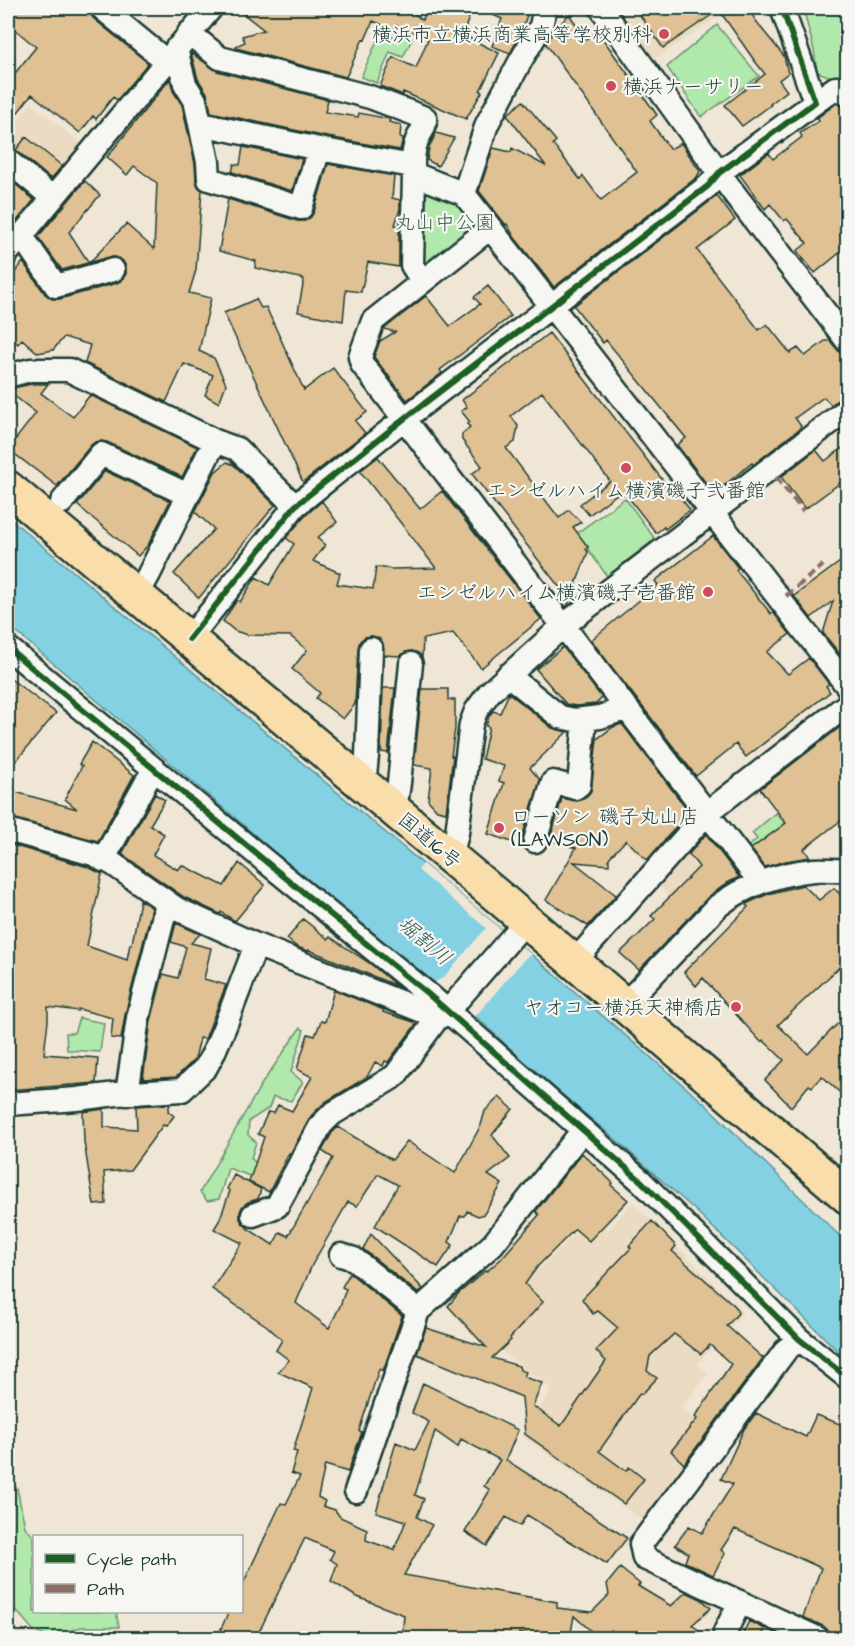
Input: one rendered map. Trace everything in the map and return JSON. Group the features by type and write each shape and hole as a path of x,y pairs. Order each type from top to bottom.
{"highway":[{"name":"国道16号","path":"8,488 451,858 519,929 574,962 848,1197"}],"street":[{"path":"102,8 177,48 370,97 425,118 426,123 416,142 413,170 412,265 422,280"},
{"path":"113,270 56,286 14,243 211,8"},
{"path":"464,194 487,123 541,26 545,8"},
{"path":"601,8 719,173 848,342"},
{"path":"782,8 815,102"},
{"path":"177,48 185,84 195,100 201,124 209,179 301,207 319,149"},
{"path":"189,639 296,506 405,419 708,186 719,173 835,88 846,92"},
{"path":"201,124 413,170 464,194 848,687"},
{"path":"8,160 53,198"},
{"path":"490,228 373,321 360,357 362,364 760,882"},
{"path":"8,376 30,370 69,370 215,441 237,449 296,506"},
{"path":"451,858 457,833 471,724 476,711 489,693 564,625 848,409"},
{"path":"136,596 215,441"},
{"path":"62,502 101,454 188,495"},
{"path":"8,648 276,870 450,1007 641,1181 799,1339 848,1378"},
{"path":"364,785 371,649"},
{"path":"395,811 411,664"},
{"path":"508,675 560,717 575,720 600,717 627,708"},
{"path":"574,962 707,813 848,704"},
{"path":"535,841 553,782 575,788 579,785 585,719"},
{"path":"103,860 155,770"},
{"path":"8,830 93,854 113,864 177,909 256,945 430,1014 450,1007"},
{"path":"623,1006 726,900 760,882 786,874 816,870 848,870"},
{"path":"127,1094 138,1018 167,903"},
{"path":"253,1215 278,1206 321,1125 332,1114 395,1076 436,1020 519,929"},
{"path":"8,1104 182,1090 206,1067 225,1026 256,945"},
{"path":"356,1491 418,1311 493,1244 583,1130"},
{"path":"341,1255 354,1259 418,1311"},
{"path":"799,1339 786,1350 641,1544 644,1558 817,1638"},
{"path":"728,1638 725,1632 740,1602"}],"shaded area":[{"name":"横浜市立横浜商業高等学校別科","path":"618,8 732,8 653,60"},
{"path":"31,103 84,146 65,169 27,137 11,155 8,152 8,131"},
{"path":"684,850 717,894 691,921 655,881"},
{"path":"633,1202 743,1313 697,1364 708,1374 681,1408 713,1435 647,1523 522,1436 552,1389 478,1333 591,1216 608,1231"}],"green space":[{"path":"803,8 847,8 848,80 840,80 817,72"},
{"path":"717,25 759,76 701,117 667,67"},
{"path":"381,32 397,38 401,33 412,39 403,57 390,52 377,83 361,77"},
{"name":"丸山中公園","path":"420,182 457,193 482,227 421,276"},
{"path":"625,498 655,539 607,576 577,533"},
{"path":"776,813 788,827 772,834 746,853 744,850 757,839 752,833"},
{"path":"79,1018 104,1023 100,1052 67,1050 66,1033 74,1033"},
{"path":"300,1028 304,1030 291,1072 303,1082 291,1101 273,1097 269,1108 249,1121 248,1135 256,1142 251,1158 258,1165 250,1176 228,1168 219,1199 207,1201 200,1192 261,1085"},
{"path":"8,1477 17,1488 25,1527 33,1536 33,1613 116,1613 119,1627 81,1627 47,1638 33,1630 8,1601"}],"water":[{"name":"堀割川","path":"8,517 532,955 704,1103 847,1243 847,1360 696,1211 614,1138 531,1069 481,1021 314,888 8,625"}],"pier":[{"path":"423,864 532,955 526,957 473,1019 432,984 444,977 486,928 418,870"}],"building":[{"path":"8,8 89,8 93,18 148,63 117,100 113,97 96,119 93,116 80,133 32,94 8,125 8,82 36,47 12,27 14,25 8,20"},
{"path":"236,8 404,8 422,20 428,8 472,8 463,35 499,53 480,91 482,92 466,119 403,92 403,95 380,86 393,57 416,68 428,39 396,25 394,30 373,21 346,77 236,48 245,42 242,36 264,30"},
{"path":"477,8 530,8 510,53 492,46 502,19"},
{"path":"635,8 747,8 784,56 788,73 779,80 787,91 742,126 725,105 765,74 719,10 663,48"},
{"path":"569,14 586,39 598,32 657,115 650,121 670,149 681,143 700,171 697,177 554,287 479,191 493,148 511,152 512,148 546,166 507,115 523,101 556,141 553,144 580,179 583,176 601,200 637,172 546,44"},
{"path":"191,53 217,71 328,100 325,112 358,117 359,113 390,119 389,122 401,125 400,137 403,138 400,150 211,112 207,93 198,79"},
{"path":"170,79 173,91 182,105 195,164 196,180 198,187 202,190 196,270 189,293 211,298 199,351 214,358 226,384 219,403 205,395 213,375 184,364 166,402 85,363 90,345 64,337 53,350 38,353 22,339 18,344 8,335 8,281 23,262 45,294 52,299 60,299 117,283 126,274 123,261 116,257 90,262 126,224 154,249 157,183 134,166 127,175 107,157"},
{"path":"837,103 848,114 848,246 815,273 797,251 807,243 787,219 784,221 770,204 765,209 740,175 769,153 773,159 802,137 800,133 819,121 817,118"},
{"path":"436,133 454,138 438,166 427,160 429,148"},
{"path":"26,137 62,166 51,179 16,150"},
{"path":"243,147 302,159 292,191 232,172 234,164 240,165"},
{"path":"328,164 394,176 392,198 400,200 395,225 399,226 399,267 368,262 361,292 346,290 343,321 298,312 304,279 255,268 256,261 219,251 228,199 297,221 305,221 314,212"},
{"path":"8,178 34,200 16,222 8,216"},
{"path":"85,181 100,195 69,232 89,263 62,270 38,237"},
{"path":"717,196 735,220 697,250 759,330 767,324 790,353 798,348 805,356 825,341 830,341 848,362 848,396 840,398 831,405 824,397 795,418 801,426 799,429 716,492 712,491 677,445 686,438 606,340 603,343 574,306"},
{"path":"488,286 511,316 440,370 442,373 407,400 374,357 380,341 395,332 384,329 426,296 450,326 480,304 474,297"},
{"path":"256,299 261,308 266,307 304,390 333,368 367,412 355,421 365,433 303,482 224,313"},
{"name":"エンゼルハイム横濱磯子弐番館","path":"549,333 671,491 674,489 690,510 656,533 625,493 620,496 617,494 589,515 580,504 610,481 542,392 511,416 518,426 515,442 506,448 559,518 569,510 581,522 573,527 588,547 586,549 588,552 566,607 562,602 560,588 472,474 482,466 462,440 462,434 470,427 467,424 470,422 461,411 467,407 462,400"},
{"path":"32,384 48,384 41,393 73,417 90,395 197,447 182,477 107,442 95,442 57,486 8,449 36,413 8,389"},
{"path":"848,444 848,477 805,509 781,477 816,450 825,461"},
{"path":"378,457 420,509 442,491 541,619 481,668 453,633 423,639 422,657 412,651 400,656 384,655 383,643 379,638 365,637 360,641 358,648 355,704 343,719 316,698 320,693 292,669 307,650 290,636 248,635 235,631 223,621 237,600 240,602 256,577 269,585 294,544 286,538 322,501 337,522 317,538 325,545 313,561 340,573 337,584 373,589 376,567 436,568 360,471"},
{"path":"227,462 234,465 275,505 199,598 174,574 214,529 195,512 215,472"},
{"path":"105,471 170,501 148,545 138,556 77,505"},
{"path":"713,536 738,568 736,570 790,634 767,652 788,674 809,658 829,684 826,686 830,692 746,757 736,744 696,776 591,640 658,585 655,581"},
{"path":"840,562 843,566 848,565 848,664 823,633 833,601 811,618 794,596"},
{"path":"563,647 602,698 596,704 576,706 566,704 536,669"},
{"path":"8,677 56,713 16,761 8,754"},
{"path":"383,688 395,688 388,753 381,752"},
{"path":"422,689 448,689 448,700 455,700 455,728 451,756 453,756 446,812 437,810 428,800 432,768 414,765"},
{"path":"509,693 552,728 567,732 530,768 540,780 522,838 515,836 512,842 488,834 504,783 499,781 504,766 482,759 489,716 493,711 500,713"},
{"path":"848,721 848,815 804,849 810,857 765,867 751,849 786,823 760,789"},
{"path":"622,724 689,812 647,860 626,840 609,858 609,865 574,862 616,895 588,926 546,900 576,848 550,840 562,798 578,801 591,791 597,739 613,727"},
{"path":"92,742 134,775 98,841 8,817 8,790 77,809 65,799 82,766 79,764"},
{"path":"155,794 165,800 150,825 164,834 153,855 178,870 182,865 224,886 239,863 265,885 235,921 221,912 220,914 184,897 122,854"},
{"path":"706,834 739,877 708,897 639,970 620,953 655,919 651,916 699,867 689,854"},
{"path":"8,844 88,867 102,874 87,946 127,960 140,900 152,908 121,1039 111,1038 113,1018 78,1009 78,1011 48,1007 44,1054 98,1058 96,1083 8,1090 8,1017 15,1016 8,983 8,972 12,972 8,932"},
{"path":"803,885 819,900 834,888 848,902 848,959 778,1025 808,1054 848,1013 848,1100 822,1076 812,1087 809,1085 791,1107 765,1080 784,1060 763,1040 761,1042 703,978 696,986 684,972 748,907 746,904 768,894"},
{"path":"303,919 328,939 330,937 372,965 397,986 297,947 287,939"},
{"path":"176,923 200,934 191,943 211,948 204,979 226,985 205,1039 200,1038 195,1059 176,1077 143,1079 151,1021 163,974 178,978 186,947 171,942"},
{"path":"334,990 384,1010 383,1012 417,1023 388,1062 385,1061 383,1066 375,1062 367,1077 325,1102 311,1116 269,1192 249,1182 264,1137 258,1134 268,1112 274,1113 278,1105 292,1111 312,1077 297,1069 308,1034 315,1036 321,1021 325,1022"},
{"path":"499,1097 513,1109 492,1135 510,1158 488,1175 502,1184 484,1214 478,1216 467,1211 465,1216 460,1216 449,1242 453,1245 438,1267 375,1226 398,1185 378,1174 357,1206 348,1202 312,1265 296,1303 329,1328 346,1289 342,1287 350,1273 402,1316 383,1371 379,1369 359,1431 362,1432 348,1472 325,1465 318,1497 325,1501 323,1506 335,1510 340,1517 367,1529 366,1540 394,1550 406,1521 376,1512 396,1442 415,1450 429,1422 412,1413 423,1383 518,1430 506,1460 627,1538 607,1564 527,1515 520,1526 506,1517 487,1546 465,1532 490,1490 484,1486 500,1460 461,1439 458,1447 435,1431 415,1495 424,1499 417,1517 432,1525 404,1575 557,1602 557,1608 592,1612 609,1595 607,1584 620,1568 640,1584 638,1586 671,1606 686,1592 701,1599 711,1608 692,1625 709,1638 662,1638 649,1631 644,1638 625,1638 611,1630 606,1638 599,1638 574,1616 570,1638 519,1633 518,1638 457,1638 426,1633 428,1638 402,1638 404,1615 355,1596 331,1581 337,1564 330,1559 334,1551 305,1538 256,1638 239,1638 220,1631 228,1613 243,1613 243,1584 281,1503 286,1504 300,1476 291,1473 297,1452 293,1451 313,1388 278,1372 289,1360 276,1350 282,1340 267,1326 212,1289 242,1243 214,1229 219,1221 230,1191 227,1189 234,1175 261,1189 258,1199 242,1207 240,1219 247,1228 273,1245 280,1232 288,1236 333,1158 322,1151 338,1127 392,1160 407,1141 455,1173 481,1125 485,1111"},
{"path":"170,1104 168,1111 174,1116 166,1126 163,1125 130,1170 104,1172 106,1204 94,1205 84,1142 83,1112 104,1109 104,1127 137,1129 136,1106"},
{"path":"582,1153 628,1200 589,1241 575,1229 538,1266 525,1284 543,1302 510,1338 511,1340 492,1358 519,1366 520,1370 526,1372 524,1377 542,1383 533,1406 561,1426 606,1361 596,1351 618,1328 598,1311 593,1314 582,1299 631,1248 629,1246 652,1221 676,1246 672,1251 735,1306 738,1313 727,1326 763,1358 684,1464 671,1451 697,1419 695,1417 731,1364 710,1345 701,1354 674,1334 650,1356 647,1371 657,1378 642,1394 640,1393 599,1451 626,1471 629,1467 644,1479 624,1504 525,1434 522,1397 417,1354 426,1328 486,1347 448,1306 458,1294 501,1259 539,1215 536,1211"},
{"path":"371,1234 423,1289 418,1293 363,1249"},
{"path":"756,1413 806,1437 816,1415 848,1427 848,1638 838,1638 830,1634 823,1626 803,1617 821,1568 735,1529 721,1550 725,1554 713,1575 685,1562 688,1553 675,1545 689,1526 702,1533 733,1484 721,1479 744,1429"},
{"path":"749,1621 765,1629 761,1638 741,1638"}],"marked path":[{"path":"776,477 803,511"},
{"path":"786,596 823,565"}],"cycle path":[{"path":"189,639 295,506 404,419 708,186 719,173 815,102 782,8"},
{"path":"8,648 428,994 641,1181 799,1339 848,1378"}],"place":[{"name":"横浜市立横浜商業高等学校別科","path":"664,34"},
{"name":"横浜ナーサリー","path":"611,86"},
{"name":"エンゼルハイム横濱磯子弐番館","path":"626,468"},
{"name":"エンゼルハイム横濱磯子壱番館","path":"708,592"},
{"name":"ローソン 磯子丸山店 (LAWSON)","path":"499,828"},
{"name":"ヤオコー横浜天神橋店","path":"736,1007"}]}
